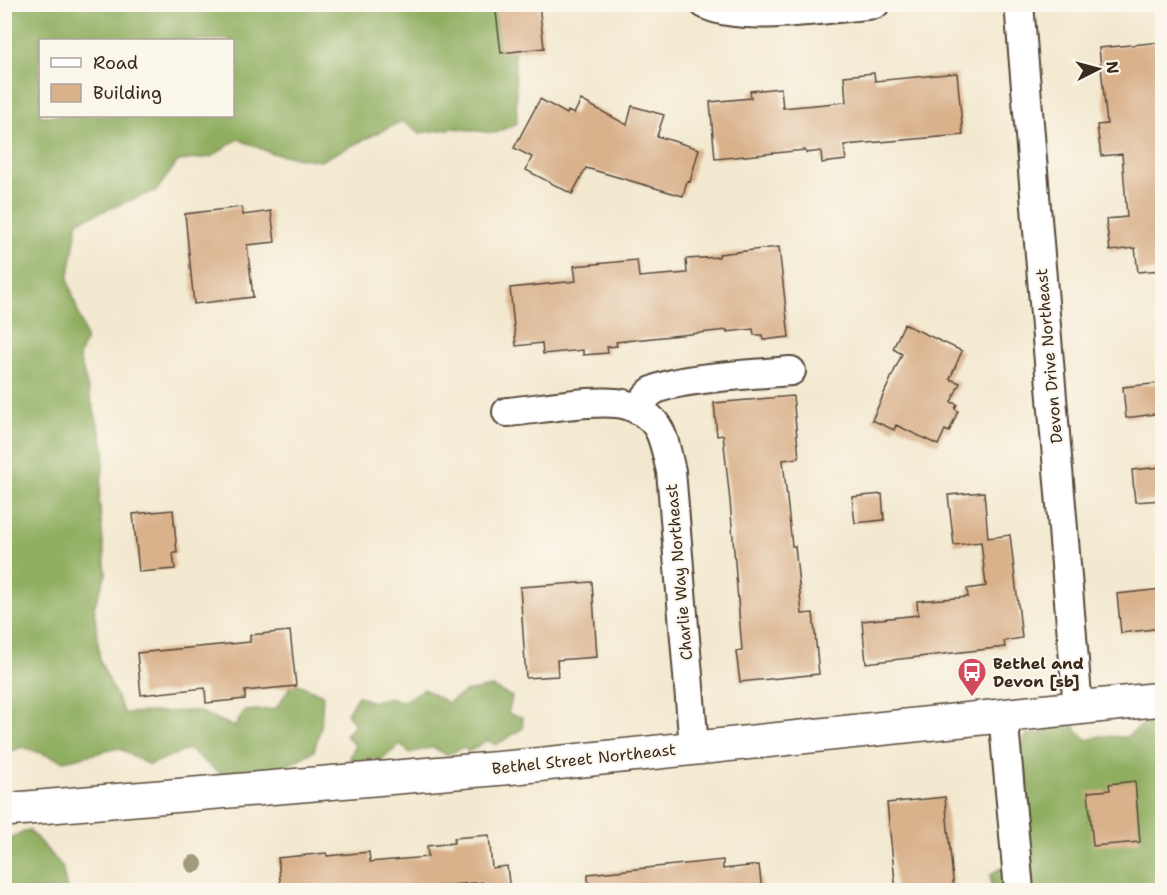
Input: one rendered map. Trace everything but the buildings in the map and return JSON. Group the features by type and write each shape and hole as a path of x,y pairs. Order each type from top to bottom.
{"street":[{"path":"705,4 710,8 765,14 875,4"},
{"name":"Devon Drive Northeast","path":"1019,4 1078,708"},
{"path":"507,412 604,402 627,405 636,409 652,391 670,384 791,371"},
{"name":"Charlie Way Northeast","path":"636,409 646,414 657,426 665,447 670,471 694,747"},
{"name":"Bethel Street Northeast","path":"4,810 516,766 1162,699"},
{"path":"1003,714 1019,891"}],"green space":[{"path":"4,5 505,5 514,42 517,123 495,133 454,128 419,133 402,121 320,161 271,153 238,139 211,157 178,161 157,190 78,221 68,280 86,338 79,357 105,450 99,499 106,574 94,607 100,661 124,713 198,711 235,727 244,711 276,709 293,682 323,695 321,726 314,751 275,772 226,778 188,749 149,765 119,748 64,761 23,747 5,753"},
{"path":"492,687 512,697 508,714 522,717 523,728 496,745 487,740 468,752 464,747 446,755 433,747 410,753 400,744 381,761 368,758 357,765 350,758 355,745 345,735 355,725 347,713 358,696 372,702 385,698 404,701 424,689 448,703 465,692"},
{"path":"1070,720 1077,731 1088,740 1101,736 1126,737 1145,723 1162,725 1162,890 1031,890 1033,880 1027,861 1016,767 1026,735 1044,733 1052,723"},
{"path":"29,830 62,866 67,890 5,890 5,840"},
{"path":"1001,868 1012,885 1031,890 991,890 991,874"}],"place":[{"name":"Bethel and Devon [sb]","path":"972,698"}]}
